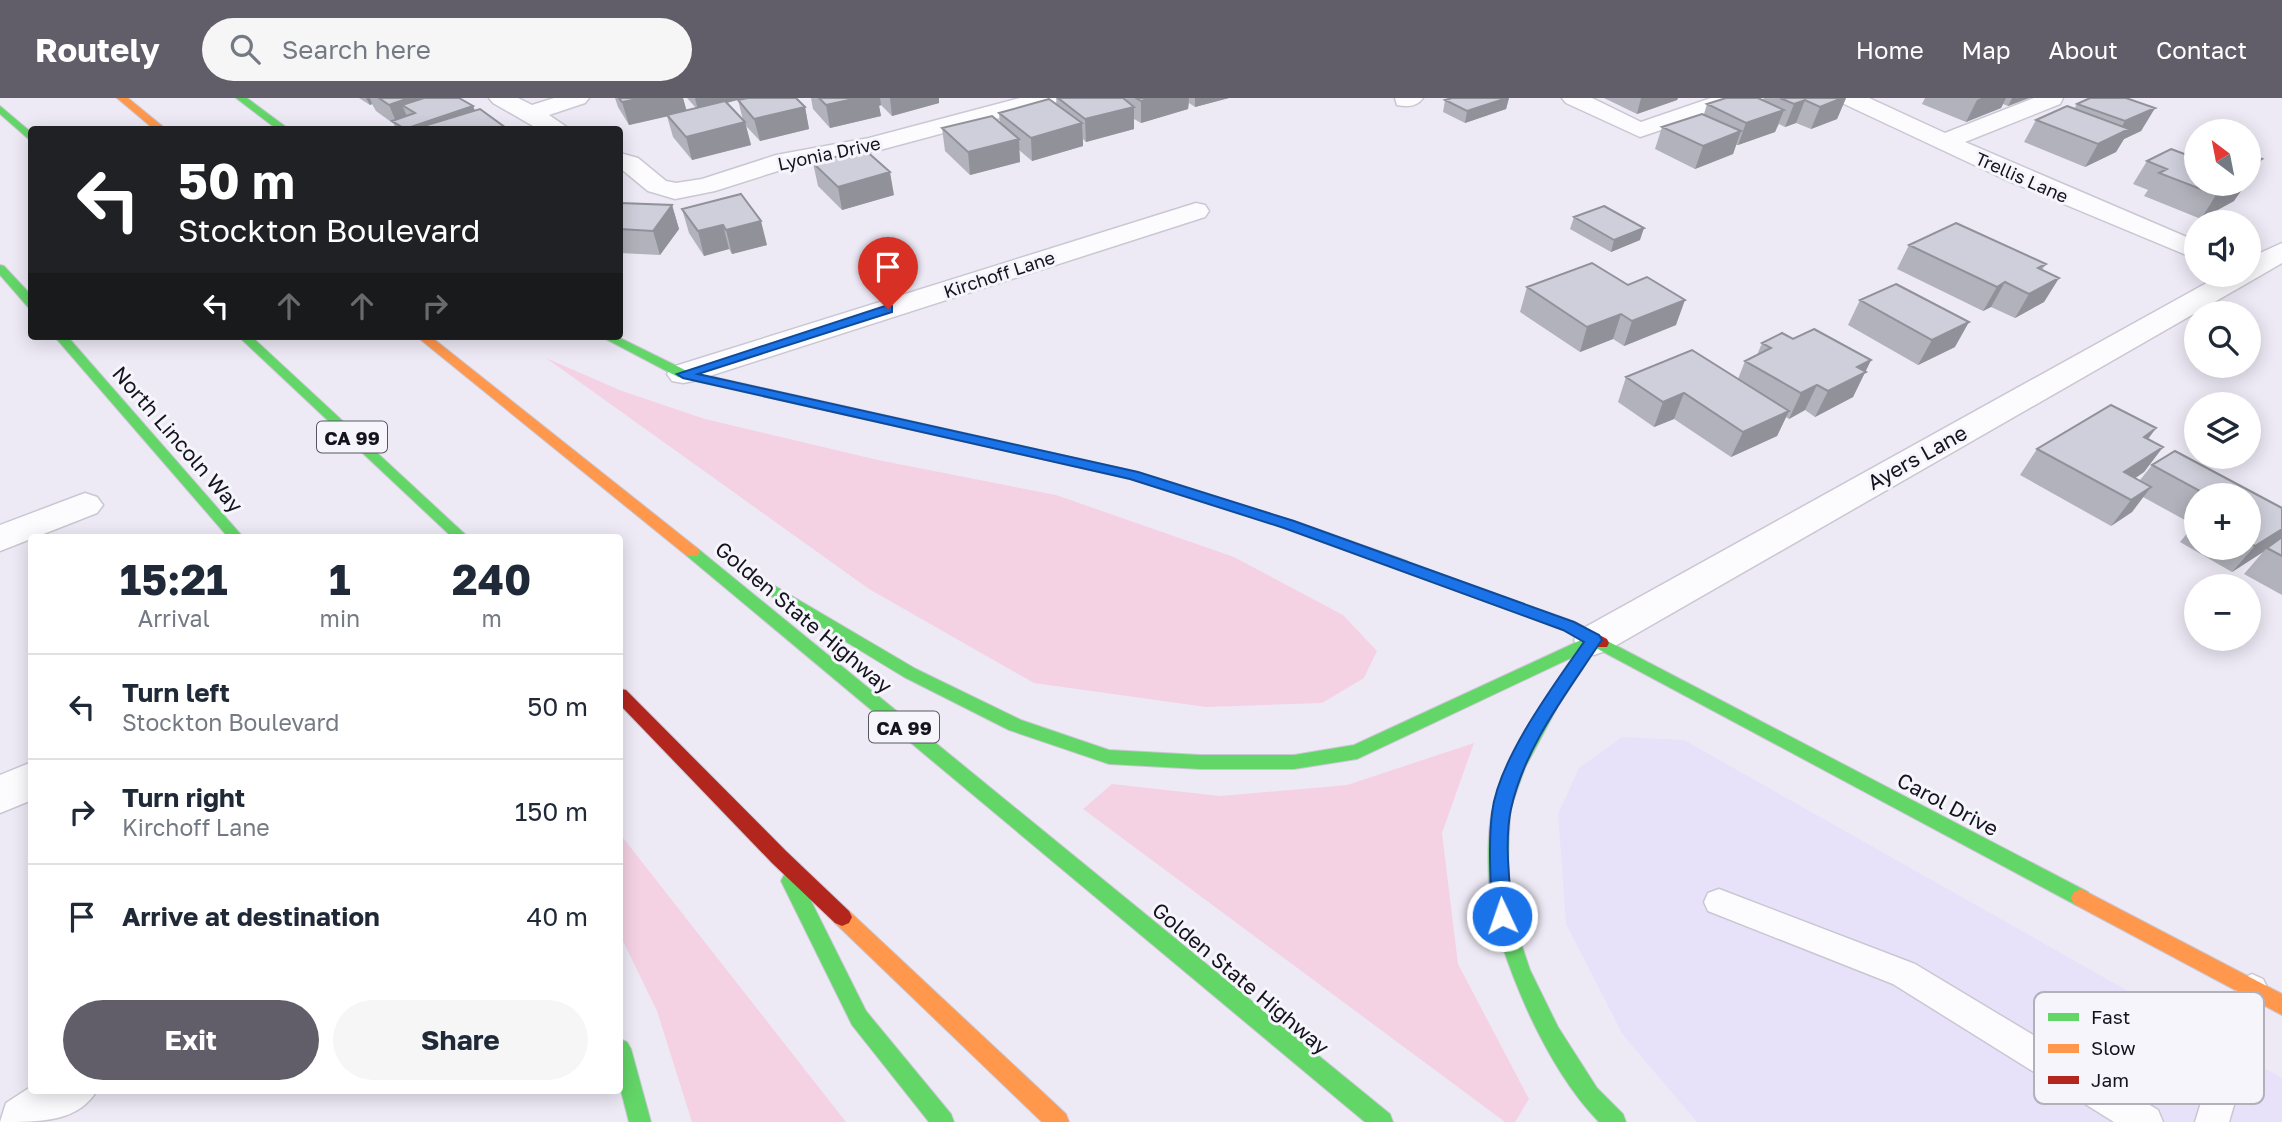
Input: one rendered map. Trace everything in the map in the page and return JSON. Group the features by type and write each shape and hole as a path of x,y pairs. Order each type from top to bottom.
{"main road":[{"path":"122,98 157,126"},
{"path":"241,98 280,126"},
{"path":"0,109 28,135"},
{"path":"0,268 28,300"},
{"name":"North Lincoln Way","path":"64,340 233,534"},
{"name":"CA 99","path":"248,340 458,534"},
{"name":"Golden State Highway","path":"427,340 643,511 1382,1122"},
{"name":"Carol Drive","path":"614,340 683,374 1133,475 1302,529 1569,626 2258,992"},
{"path":"643,511 910,673 1015,725 1109,757 1200,762 1294,762 1357,752 1594,640"},
{"path":"1594,640 1552,701 1516,767 1501,810 1499,863 1502,916 1521,972 1551,1034 1589,1096 1615,1122"},
{"path":"623,698 779,857 1058,1122"},
{"path":"779,857 859,1018 943,1122"},
{"name":"Carol Drive","path":"2264,995 2282,1005"},
{"path":"623,1058 640,1122"}],"street":[{"path":"500,98 552,126"},
{"path":"531,113 577,98"},
{"name":"Lyonia Drive","path":"623,161 657,186 675,191 706,186 776,163 871,145 1047,98"},
{"path":"1574,98 1640,130 1734,98"},
{"name":"Trellis Lane","path":"1850,98 2184,246"},
{"path":"1945,142 2052,99"},
{"name":"Kirchoff Lane","path":"683,374 1196,211"},
{"path":"2261,263 2282,251"},
{"name":"Ayers Lane","path":"1594,640 2220,287"},
{"path":"0,539 85,505"},
{"path":"0,795 28,782"},
{"path":"24,1122 65,1094"}],"lane":[{"path":"1719,902 1904,974 2034,1053"},
{"path":"2117,1104 2147,1122"},
{"path":"2212,1122 2217,1104"}],"shaded area":[{"path":"546,358 622,391 705,419 878,460 1056,495 1234,557 1343,615 1377,651 1364,678 1322,703 1206,707 1034,683 869,589"},
{"path":"1622,737 1684,740 2130,992 2034,992 2034,1104 2264,1104 2264,1068 2282,1078 2282,1122 1697,1122 1623,1035 1566,924 1558,814 1579,768"},
{"path":"1474,743 1442,833 1458,964 1529,1099 1515,1122 1505,1122 1083,809 1112,784 1220,796 1347,785"},
{"path":"623,838 846,1122 692,1122 657,1011 623,941"}],"building":[{"path":"379,98 409,98 389,105"},
{"path":"424,98 459,98 473,106 414,126 400,126 392,121 415,113 402,105"},
{"path":"619,98 643,98 622,102"},
{"path":"796,98 805,107 754,119 738,100"},
{"path":"819,98 858,98 826,105"},
{"path":"1058,98 1123,98 1134,107 1085,119"},
{"path":"1507,98 1467,111 1445,100"},
{"path":"1726,98 1758,98 1784,110 1746,123 1707,104"},
{"path":"1780,98 1842,98 1820,107 1805,100 1794,104"},
{"path":"2090,98 2126,98 2155,108 2125,121 2077,104"},
{"path":"1049,99 1082,123 1031,138 999,113"},
{"path":"725,101 745,122 686,137 667,115"},
{"path":"2067,106 2129,129 2098,144 2036,120"},
{"path":"480,109 503,126 428,126"},
{"path":"1702,114 1741,131 1703,146 1662,127"},
{"path":"992,116 1019,139 968,152 942,128"},
{"path":"864,149 890,172 838,187 813,163"},
{"path":"2171,149 2184,154 2184,183 2159,173 2167,169 2147,161"},
{"path":"741,194 761,221 726,230 723,225 698,231 682,209"},
{"path":"623,203 672,205 653,231 623,229"},
{"path":"1604,206 1644,228 1614,240 1574,217"},
{"path":"1956,223 2046,264 2038,268 2059,278 2029,294 2005,282 1997,287 1909,245"},
{"path":"1592,263 1628,285 1647,277 1685,300 1632,321 1621,314 1587,327 1527,287"},
{"path":"1896,284 1969,322 1932,340 1860,300"},
{"path":"1814,329 1871,360 1857,367 1866,372 1828,391 1817,385 1801,393 1745,361 1771,348 1762,343 1782,333 1793,339"},
{"path":"1692,350 1789,411 1743,432 1684,393 1663,402 1626,377"},
{"path":"2111,405 2156,428 2144,437 2163,447 2124,472 2151,487 2131,500 2037,449"},
{"path":"2175,451 2184,456 2184,469 2209,469 2235,483 2185,483 2152,465"},
{"path":"2261,497 2282,508 2282,529 2261,542"},
{"path":"2282,537 2282,556 2267,548"}],"traffic: fast":[{"path":"241,98 280,126"},
{"path":"0,109 28,135"},
{"path":"0,268 28,300"},
{"path":"64,340 233,534"},
{"path":"248,340 458,534"},
{"path":"614,340 683,374 1133,475 1289,524 1402,565"},
{"path":"692,552 1382,1122"},
{"path":"756,580 910,673 1015,725 1109,757 1200,762 1294,762 1357,752 1594,640"},
{"path":"1592,641 1552,701 1516,767 1501,810 1499,863 1502,916 1521,972 1551,1034 1589,1096 1615,1122"},
{"path":"1601,643 2081,898"},
{"path":"791,881 859,1018 943,1122"},
{"path":"623,1060 640,1122"}],"traffic: slow":[{"path":"122,98 157,126"},
{"path":"427,340 692,552"},
{"path":"2081,898 2258,992"},
{"path":"842,917 1058,1122"},
{"path":"2264,995 2282,1005"}],"traffic: jam":[{"path":"1402,565 1569,626 1601,643"},
{"path":"623,698 779,857 842,917"}],"route":[{"path":"888,309 683,374 1133,475 1289,524 1569,626 1594,640 1552,701 1516,767 1501,810 1499,863 1502,916"}]}
